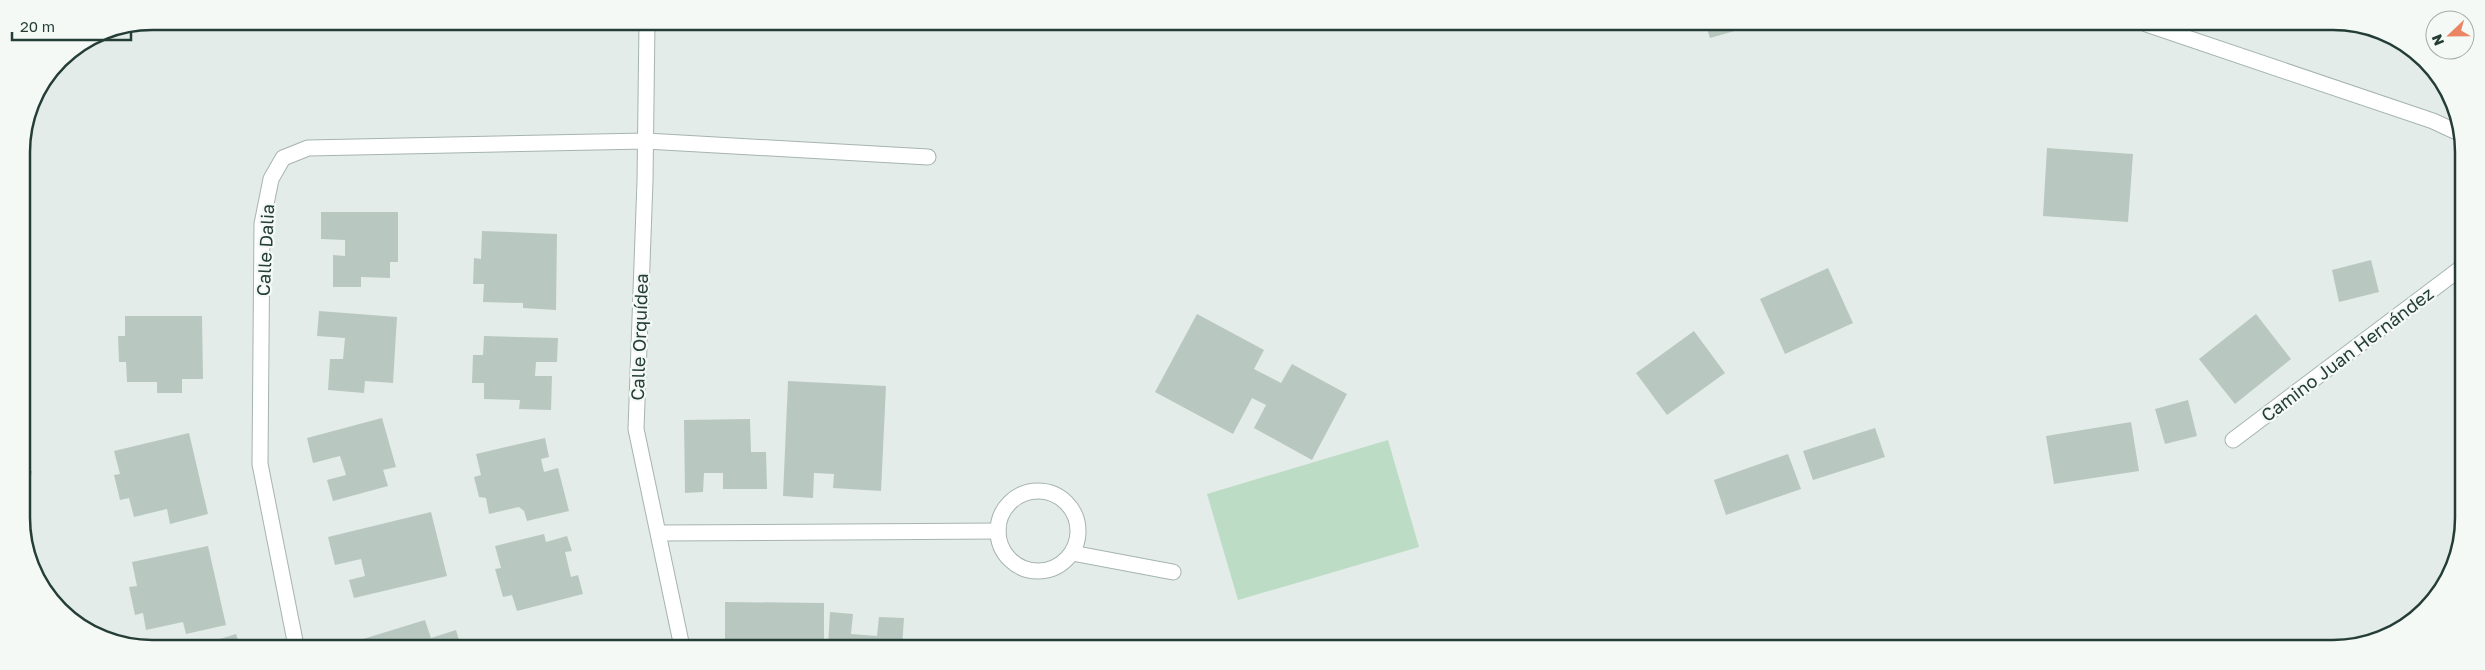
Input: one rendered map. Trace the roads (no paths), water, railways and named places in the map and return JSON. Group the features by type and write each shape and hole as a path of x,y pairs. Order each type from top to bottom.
{"street":[{"name":"Calle Orquídea","path":"647,30 646,141 636,429 681,640"},
{"path":"2164,30 2434,120 2453,130"},
{"name":"Calle Dalia","path":"295,640 260,464 262,224 271,179 283,158 308,148 646,141 928,157"},
{"name":"Camino Juan Hernández","path":"2233,440 2455,273"},
{"path":"1029,491 1045,491 1060,497 1071,508 1078,523 1078,539 1072,553 1061,565 1047,571 1030,572 1015,566 1004,554 998,540 998,523 1004,509 1015,497 1029,491"},
{"path":"659,533 998,531"},
{"path":"1072,553 1173,572"}]}
